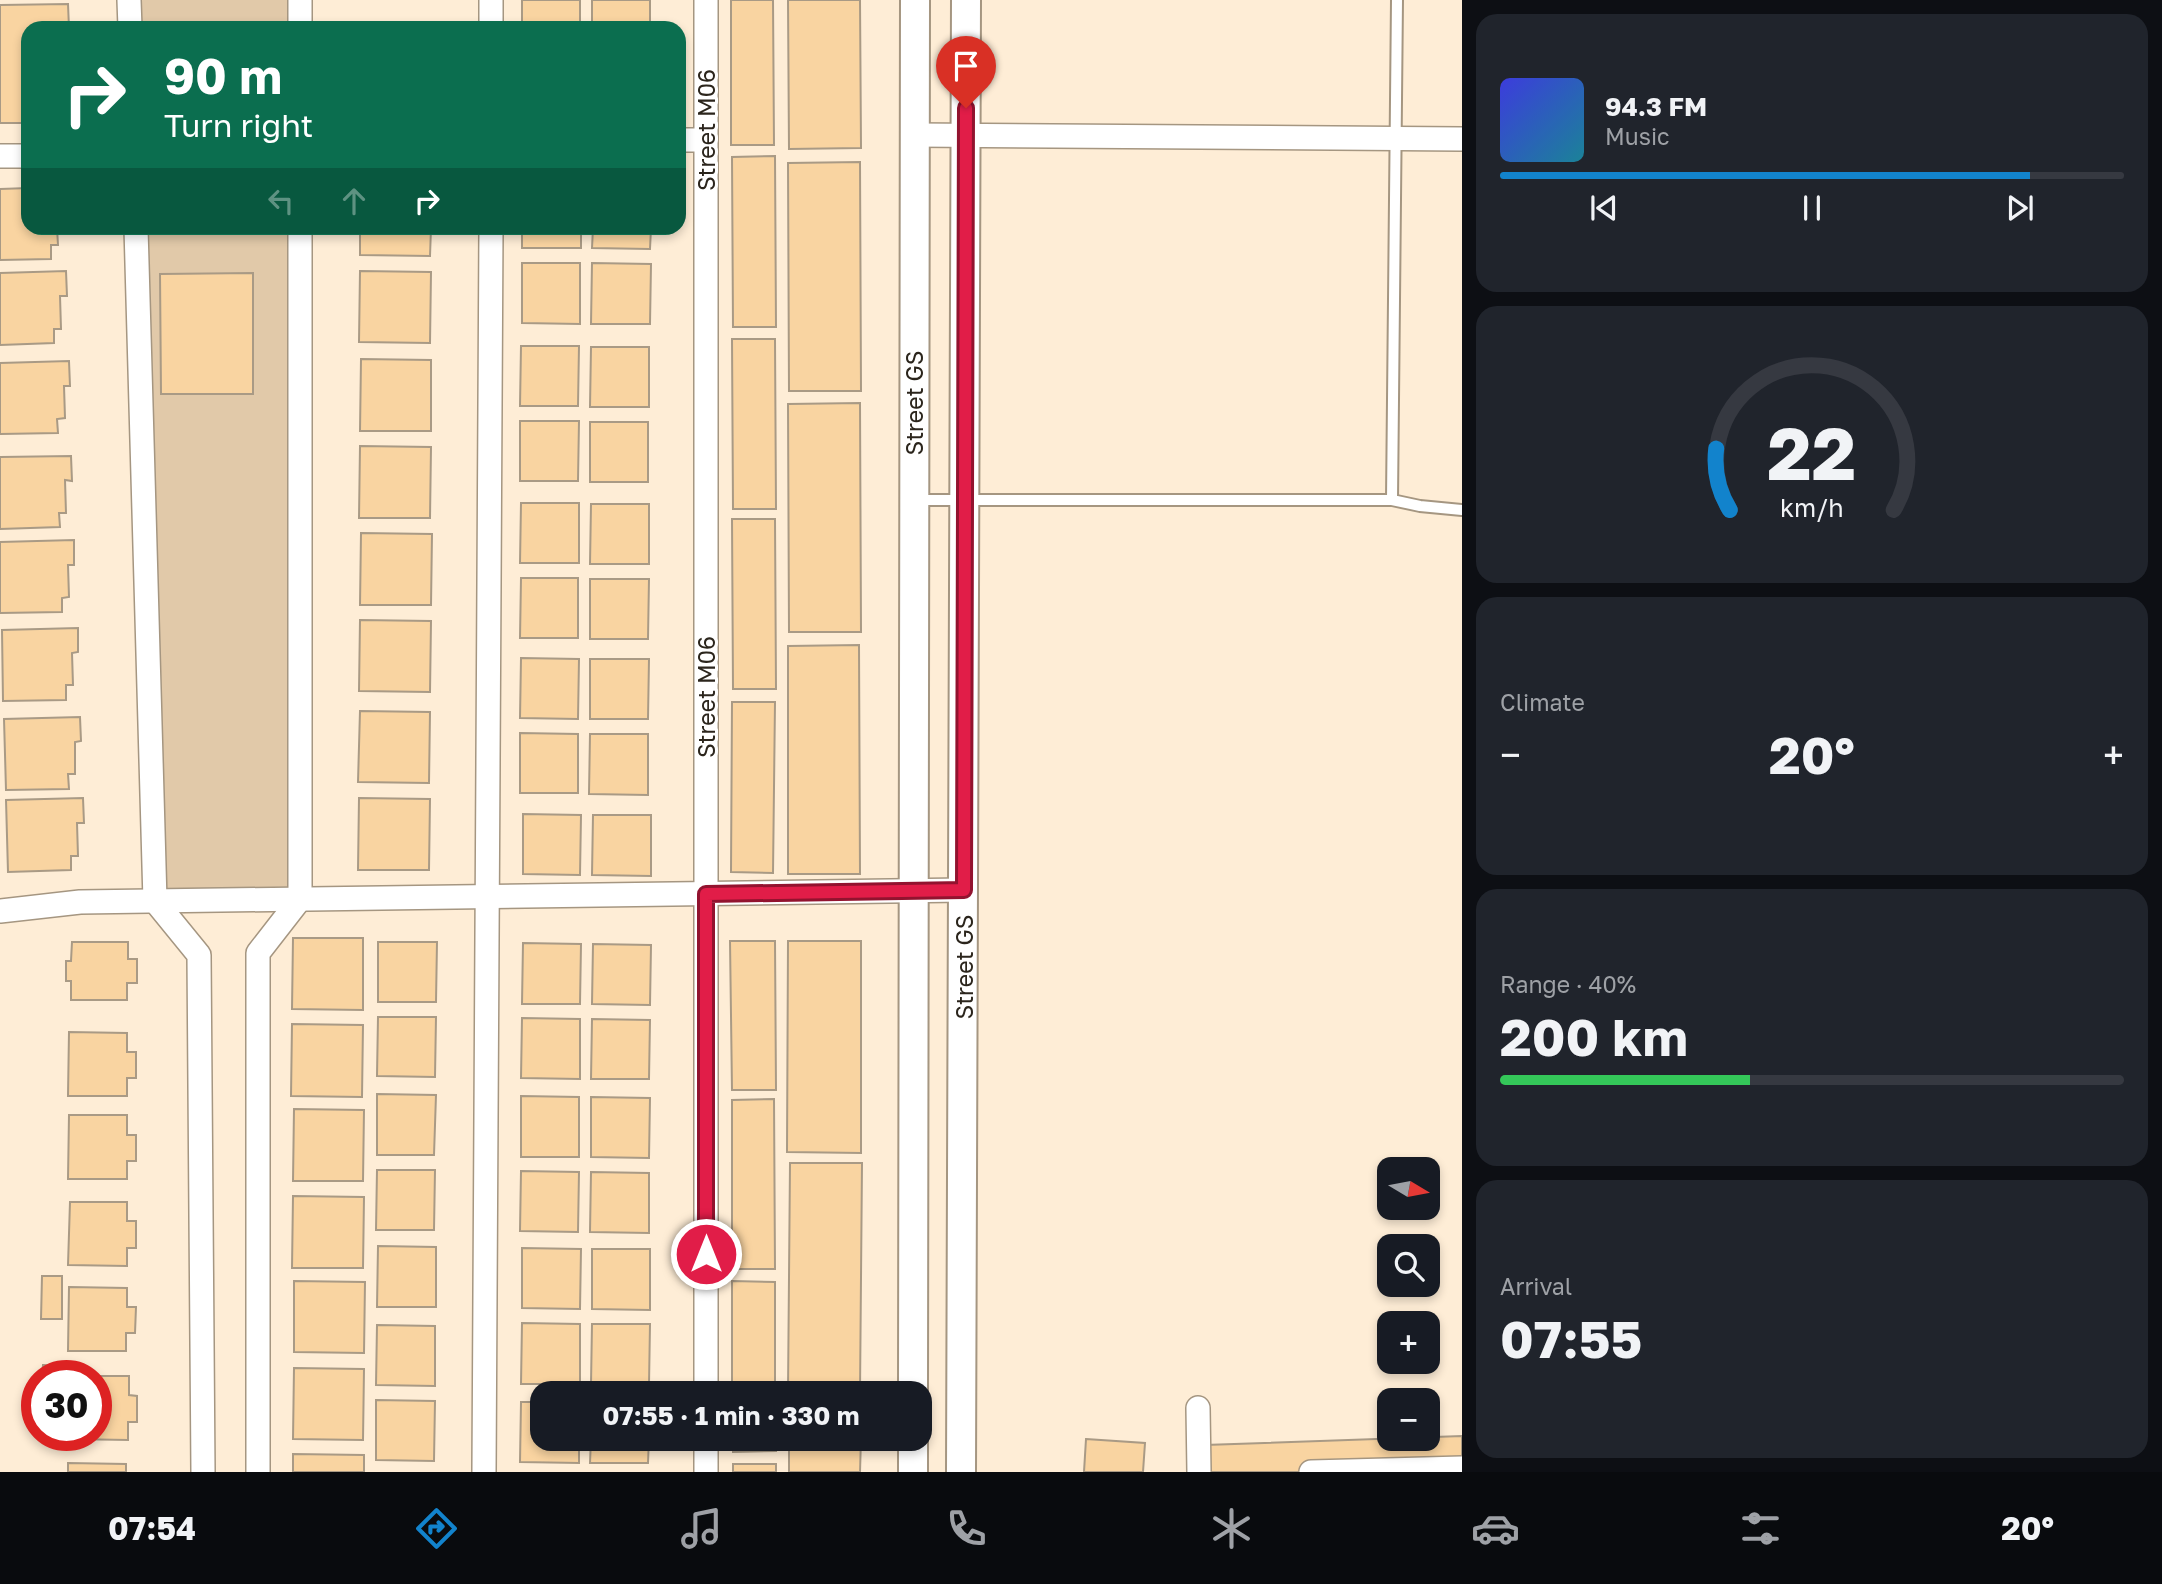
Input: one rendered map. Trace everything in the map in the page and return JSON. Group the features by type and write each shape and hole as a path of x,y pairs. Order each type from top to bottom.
{"street":[{"path":"129,0 130,21"},
{"path":"300,0 300,21"},
{"path":"491,0 491,21"},
{"name":"Street M06","path":"706,0 706,1381"},
{"name":"Street GS","path":"913,1381 915,0"},
{"name":"Street GS","path":"961,1472 966,0"},
{"path":"915,135 1462,139"},
{"path":"686,140 706,140"},
{"path":"0,156 21,156"},
{"path":"136,235 155,901 199,955 203,1472"},
{"path":"258,1472 258,953 300,899 300,235"},
{"path":"484,1472 491,235"},
{"path":"0,911 80,902 964,890"},
{"path":"914,1236 962,1237"},
{"path":"1198,1408 1199,1472"},
{"path":"706,1451 706,1472"},
{"path":"913,1451 913,1472"},
{"path":"1311,1472 1462,1468"}],"lane":[{"path":"1392,500 1397,0"},
{"path":"913,500 1392,500 1462,510"}],"shaded area":[{"path":"129,0 300,0 300,21 130,21"},
{"path":"136,235 300,235 300,899 155,901"}],"building":[{"path":"522,0 580,0 580,21 522,21"},
{"path":"592,0 650,0 650,21 592,21"},
{"path":"731,0 773,0 774,145 731,145"},
{"path":"788,0 860,0 861,148 789,149"},
{"path":"68,4 69,21 21,21 21,123 0,123 0,5"},
{"path":"775,156 776,327 733,327 732,157"},
{"path":"860,162 861,391 789,391 788,163"},
{"path":"21,188 21,235 57,235 58,245 51,245 51,259 0,260 0,189"},
{"path":"360,235 431,235 430,256 360,255"},
{"path":"522,235 581,235 581,248 522,248"},
{"path":"593,235 651,235 650,249 592,248"},
{"path":"522,263 580,263 580,324 522,323"},
{"path":"592,263 651,264 650,324 591,324"},
{"path":"66,271 67,296 60,296 61,329 54,329 54,343 0,345 0,273"},
{"path":"360,271 431,272 430,343 359,342"},
{"path":"253,273 253,394 161,394 160,274"},
{"path":"732,339 775,339 776,509 733,509"},
{"path":"521,346 579,346 578,406 520,406"},
{"path":"591,347 649,347 649,407 590,407"},
{"path":"361,359 431,360 431,431 360,431"},
{"path":"69,361 70,386 64,386 65,418 57,419 58,433 0,434 0,363"},
{"path":"860,403 861,632 789,632 788,404"},
{"path":"520,421 579,421 578,481 520,481"},
{"path":"590,422 648,422 648,482 590,482"},
{"path":"360,446 431,447 430,518 359,518"},
{"path":"71,456 72,481 65,480 66,513 59,513 60,527 0,529 0,457"},
{"path":"521,503 579,503 579,563 520,563"},
{"path":"591,504 649,504 649,564 590,564"},
{"path":"732,519 775,519 776,689 733,689"},
{"path":"361,533 432,534 431,605 360,605"},
{"path":"74,540 74,565 68,565 69,597 62,598 62,612 0,613 0,542"},
{"path":"521,578 578,578 578,638 520,638"},
{"path":"590,579 649,579 648,639 590,639"},
{"path":"360,620 431,621 430,692 359,691"},
{"path":"78,628 78,652 72,653 73,685 66,685 66,700 3,701 2,630"},
{"path":"859,645 860,874 788,874 788,646"},
{"path":"521,658 579,659 578,719 520,718"},
{"path":"590,659 649,659 648,719 590,719"},
{"path":"732,702 775,702 773,873 731,872"},
{"path":"360,711 430,712 429,783 358,782"},
{"path":"80,717 81,741 75,742 75,774 68,774 69,789 6,790 4,719"},
{"path":"520,733 578,734 578,793 520,793"},
{"path":"590,734 648,734 648,795 589,794"},
{"path":"83,798 84,823 77,823 78,856 71,856 71,870 8,872 6,800"},
{"path":"359,798 430,799 429,870 358,870"},
{"path":"523,814 581,815 580,875 523,874"},
{"path":"593,815 651,815 651,876 592,875"},
{"path":"293,938 363,938 363,1010 292,1009"},
{"path":"730,941 775,941 776,1090 732,1090"},
{"path":"788,941 861,941 861,1153 787,1152"},
{"path":"72,942 128,942 128,959 137,959 137,983 127,983 127,1000 71,1000 71,981 66,981 66,961 71,961"},
{"path":"378,942 437,942 436,1002 378,1002"},
{"path":"523,943 581,944 580,1004 522,1004"},
{"path":"593,944 651,945 650,1005 592,1004"},
{"path":"378,1017 436,1017 435,1077 377,1076"},
{"path":"522,1018 580,1019 580,1079 521,1078"},
{"path":"592,1019 650,1020 649,1079 591,1079"},
{"path":"292,1024 363,1025 362,1097 291,1096"},
{"path":"69,1032 127,1033 127,1052 136,1052 136,1078 127,1078 127,1096 68,1096"},
{"path":"377,1094 436,1095 434,1155 377,1155"},
{"path":"521,1096 579,1097 579,1157 521,1157"},
{"path":"591,1097 650,1098 649,1158 591,1157"},
{"path":"774,1099 775,1269 732,1269 732,1100"},
{"path":"294,1109 364,1110 363,1181 293,1181"},
{"path":"69,1115 127,1115 127,1135 136,1135 136,1161 127,1161 127,1179 68,1179"},
{"path":"790,1163 862,1163 860,1381 788,1381"},
{"path":"377,1170 435,1170 434,1230 376,1230"},
{"path":"521,1171 579,1172 578,1232 520,1231"},
{"path":"591,1172 649,1173 649,1233 590,1232"},
{"path":"293,1196 364,1197 363,1268 292,1268"},
{"path":"70,1202 127,1202 127,1221 136,1221 136,1248 127,1248 127,1266 68,1265"},
{"path":"378,1246 436,1247 436,1307 377,1307"},
{"path":"522,1248 581,1249 580,1309 522,1308"},
{"path":"592,1249 650,1249 650,1310 592,1309"},
{"path":"42,1276 62,1276 62,1319 41,1319"},
{"path":"294,1281 365,1282 364,1353 294,1352"},
{"path":"732,1281 775,1282 775,1381 732,1381"},
{"path":"69,1287 127,1288 127,1307 136,1307 135,1333 126,1333 126,1351 68,1351"},
{"path":"522,1323 580,1324 580,1381 530,1381 530,1384 521,1384"},
{"path":"592,1324 650,1324 649,1381 591,1381"},
{"path":"377,1325 435,1326 435,1386 376,1385"},
{"path":"294,1368 364,1369 363,1440 293,1439"},
{"path":"112,1376 129,1376 129,1395 137,1396 137,1422 128,1422 128,1440 112,1440"},
{"path":"376,1400 435,1401 434,1461 376,1460"},
{"path":"521,1402 530,1402 530,1451 579,1451 579,1463 520,1462"},
{"path":"1462,1436 1462,1472 1206,1472 1205,1445 1377,1439 1377,1451 1440,1451 1440,1437"},
{"path":"1086,1439 1145,1443 1143,1472 1084,1472"},
{"path":"590,1451 648,1451 648,1463 590,1463"},
{"path":"789,1451 861,1451 860,1472 789,1472"},
{"path":"293,1454 364,1455 364,1472 293,1472"},
{"path":"68,1463 126,1464 126,1472 68,1472"},
{"path":"733,1464 776,1464 776,1472 733,1472"}],"route":[{"path":"706,1254 706,894 964,890 966,108"}]}
